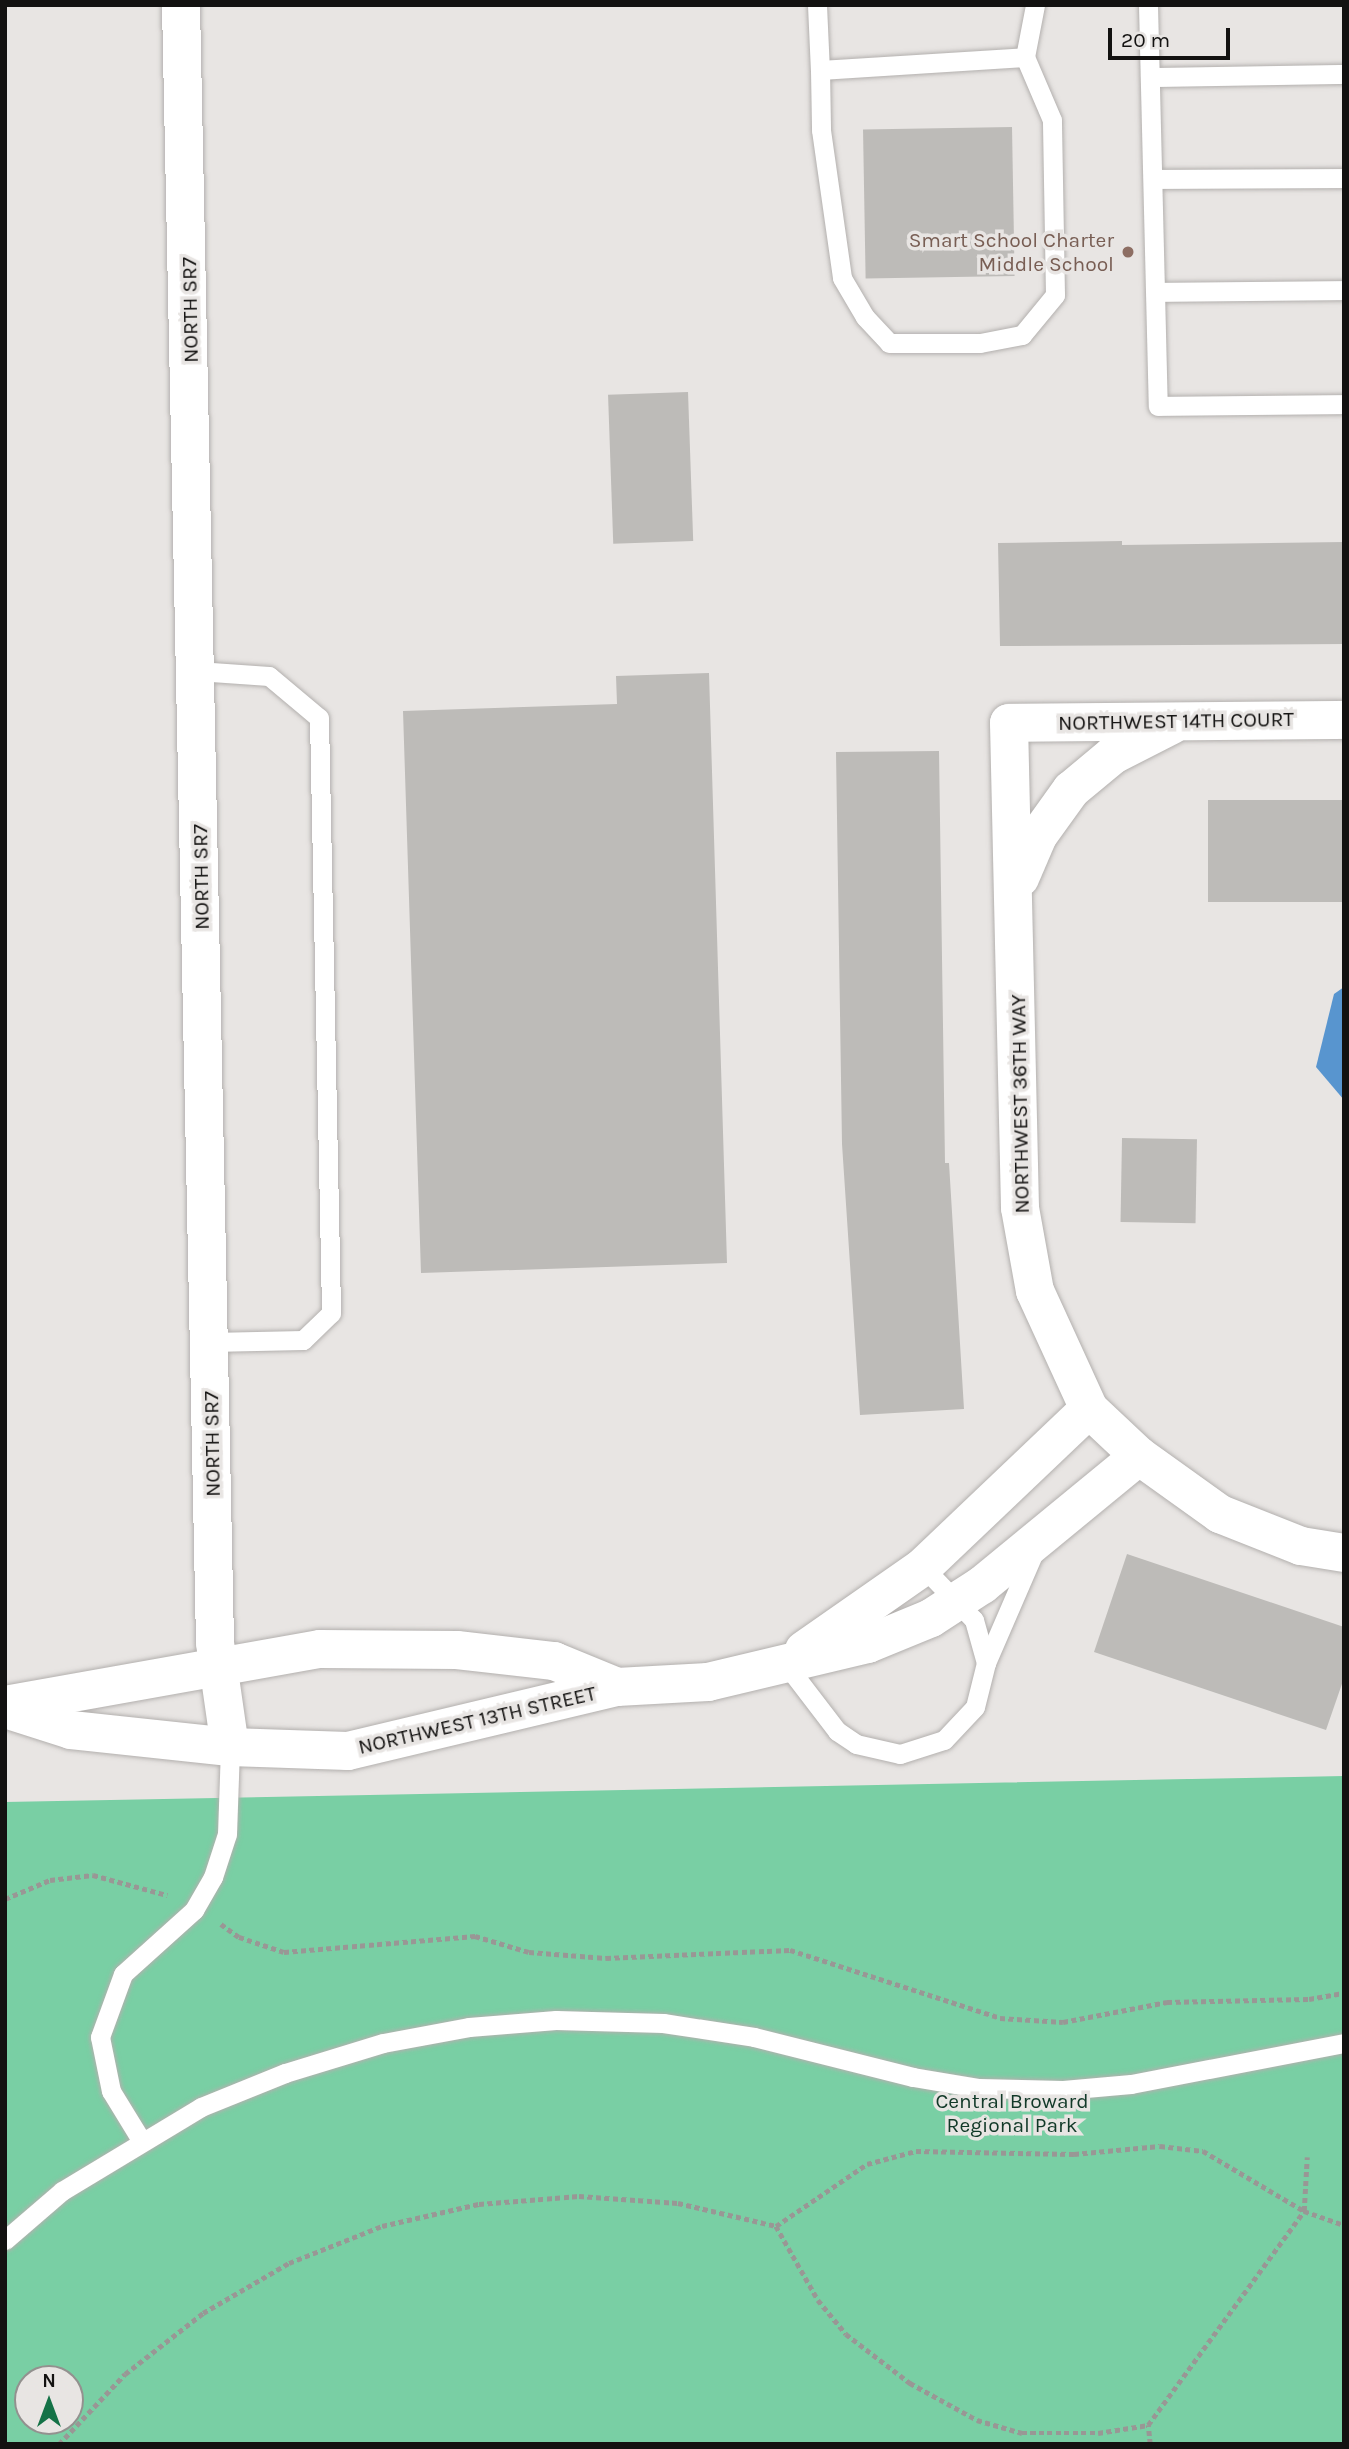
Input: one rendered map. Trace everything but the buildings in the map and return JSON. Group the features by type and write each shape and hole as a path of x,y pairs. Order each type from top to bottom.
{"street":[{"name":"NORTH SR7","path":"181,5 197,671 215,1664 230,1747"},
{"name":"NORTHWEST 36TH WAY","path":"1016,886 1038,836 1071,790 1113,755 1189,720"},
{"name":"NORTHWEST 14TH COURT","path":"1009,723 1344,720"},
{"name":"NORTHWEST 36TH WAY","path":"1009,723 1016,886 1020,1208 1035,1291 1089,1409 1139,1456"},
{"name":"NORTHWEST 13TH STREET","path":"785,1663 923,1567 1089,1409"},
{"name":"NORTHWEST 13TH STREET","path":"5,1707 71,1730 230,1747 348,1751 617,1687 708,1682 868,1644 960,1602 1139,1456"},
{"path":"1139,1456 1220,1514 1301,1546 1344,1553"},
{"name":"NORTHWEST 13TH STREET","path":"5,1707 215,1664 320,1649 457,1650 554,1661 617,1687"}],"lane":[{"path":"817,5 821,130 842,278 865,317 889,343 980,343 1022,335 1055,295 1052,120 1026,57 1035,5"},
{"path":"1149,5 1158,406 1344,404"},
{"path":"820,70 1026,57"},
{"path":"1150,77 1344,74"},
{"path":"1153,179 1344,178"},
{"path":"1156,292 1344,290"},
{"path":"197,671 269,676 319,718 331,1313 303,1340 210,1342"},
{"path":"986,1664 1039,1540"},
{"path":"785,1663 837,1731 877,1752 900,1754 923,1750 961,1726 983,1686 986,1664 983,1641 960,1602 923,1567"},
{"path":"141,2140 111,2091 100,2037 123,1974 194,1910 213,1877 227,1834 230,1747"},
{"path":"5,2241 62,2191 141,2140 285,2073 383,2043 556,2020 663,2023 741,2035 979,2088 1131,2084 1344,2043"}],"path":[{"path":"5,1899 50,1880 93,1875 155,1889 239,1937 284,1952 475,1936 529,1952 606,1958 790,1950 1000,2018 1063,2022 1167,2001 1309,1999 1344,1993"},
{"path":"60,2444 125,2374 203,2313 289,2263 382,2226 479,2204 579,2196 678,2203 776,2225 867,2164 916,2151 1073,2154 1160,2146 1203,2151 1304,2211 1344,2225"},
{"path":"1150,2444 1148,2425 1304,2211 1307,2157"},
{"path":"776,2225 818,2300 846,2334 910,2383 977,2420 1022,2433 1098,2433 1148,2425"}],"green space":[{"name":"Central Broward Regional Park","path":"1344,1776 1344,2444 5,2444 5,1802"}],"water":[{"path":"1344,987 1344,1100 1316,1067 1334,994"}],"place":[{"name":"Smart School Charter Middle School","path":"1128,252"}]}
